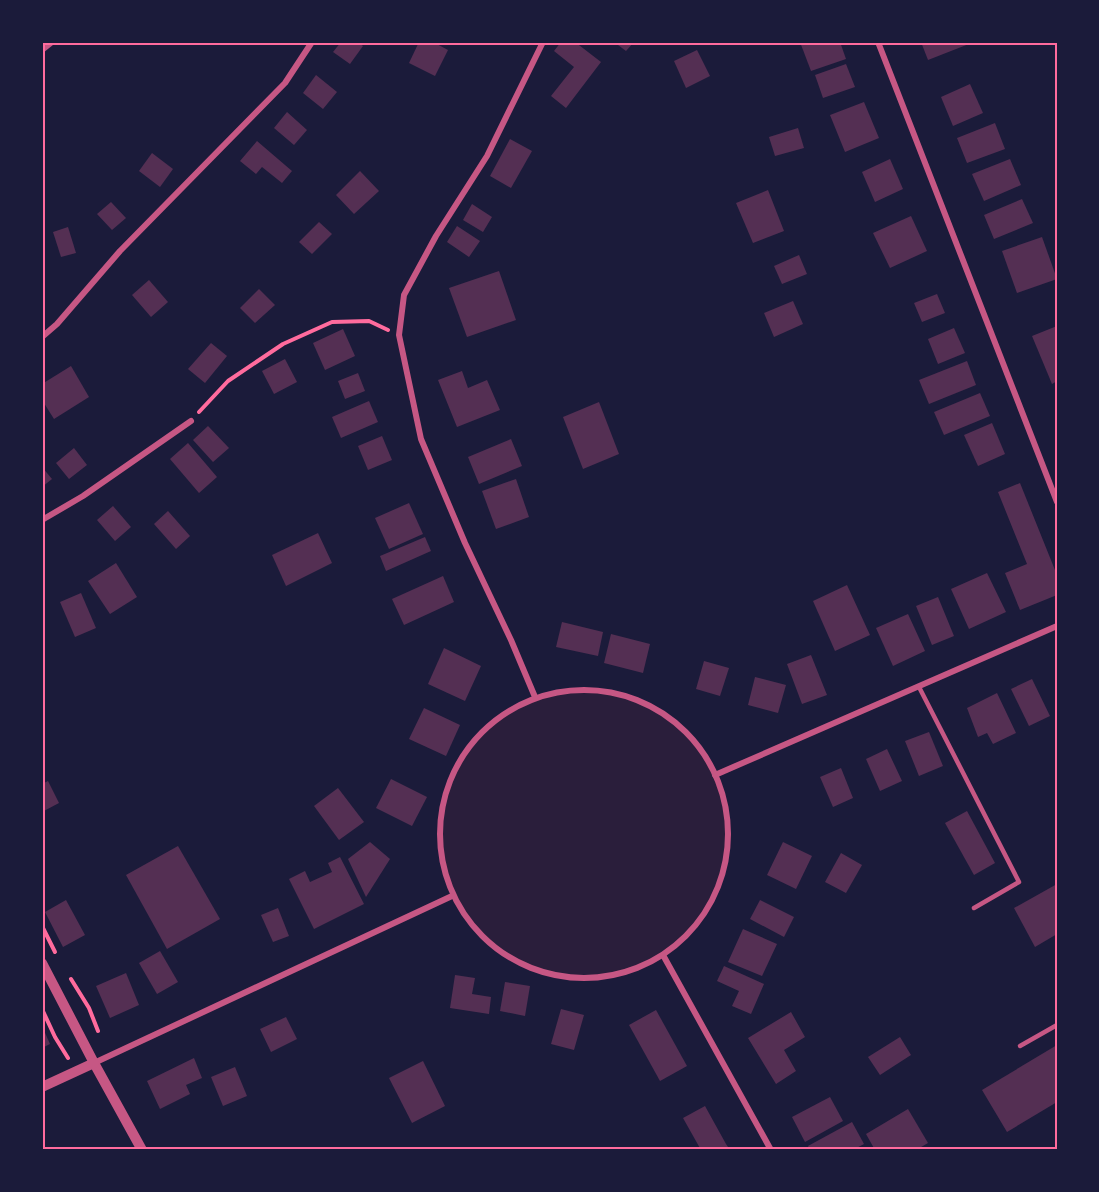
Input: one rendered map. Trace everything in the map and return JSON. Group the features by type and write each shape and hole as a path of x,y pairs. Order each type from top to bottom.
{"street":[{"path":"42,50 52,42"},
{"path":"42,337 57,324 120,251 285,83 312,42"},
{"path":"535,698 421,439 399,335 404,295 436,236 487,156 543,42"},
{"path":"878,42 1057,502"},
{"path":"42,520 83,496 191,421"},
{"path":"715,775 1057,626"},
{"path":"577,689 620,694 659,711 668,718 692,739 715,775 727,814 727,855 715,894 693,928 663,955 618,975 568,978 521,965 481,936 452,896 440,849 443,801 461,757 493,721 535,698 577,689"},
{"path":"42,1087 452,896"},
{"path":"663,955 771,1150"},
{"path":"42,963 142,1150"}],"lane":[{"path":"919,687 1019,882 974,908"},
{"path":"1020,1046 1057,1025"}],"path":[{"path":"191,421 228,381 283,344 332,322 369,321 399,335"},
{"path":"42,1009 55,1037 77,1071"}],"shaded area":[{"path":"584,690 612,693 639,701 652,707 686,732 711,766 717,779 725,806 728,834 725,862 717,889 711,902 686,936 652,961 639,967 612,975 584,978 556,975 529,967 516,961 482,936 457,902 451,889 443,862 440,834 443,806 451,779 457,766 482,732 516,707 529,701 556,693"}],"building":[{"path":"341,42 358,42 363,46 350,64 333,52"},
{"path":"419,42 433,42 448,50 435,76 409,63"},
{"path":"561,42 575,42 601,62 566,108 551,96 574,67 554,51"},
{"path":"614,42 634,42 626,51"},
{"path":"800,42 840,42 846,59 811,71"},
{"path":"921,42 974,42 928,60"},
{"path":"697,50 710,76 686,88 674,61"},
{"path":"846,64 855,87 823,98 815,75"},
{"path":"316,75 337,92 323,109 303,93"},
{"path":"970,84 983,113 953,126 941,97"},
{"path":"864,102 879,138 845,152 830,115"},
{"path":"287,112 307,130 294,145 274,128"},
{"path":"995,123 1005,149 967,163 957,138"},
{"path":"798,128 804,148 775,156 769,137"},
{"path":"510,139 532,151 511,188 490,176"},
{"path":"257,141 292,171 282,183 262,167 256,174 240,161"},
{"path":"152,153 173,169 160,187 139,171"},
{"path":"890,159 903,189 875,202 862,172"},
{"path":"1010,159 1021,185 984,201 972,174"},
{"path":"360,171 379,191 354,214 336,195"},
{"path":"768,190 784,231 753,243 736,203"},
{"path":"1022,199 1033,223 994,239 984,215"},
{"path":"111,202 126,218 112,230 97,214"},
{"path":"472,204 492,217 483,232 463,220"},
{"path":"911,216 927,251 890,268 873,233"},
{"path":"319,222 332,234 312,254 299,242"},
{"path":"457,226 480,241 469,257 447,242"},
{"path":"68,227 76,253 61,257 53,232"},
{"path":"1042,237 1057,279 1017,293 1002,251"},
{"path":"799,255 807,274 782,284 774,266"},
{"path":"499,271 516,320 467,337 449,288"},
{"path":"149,280 168,302 151,317 132,295"},
{"path":"259,289 275,305 255,323 240,308"},
{"path":"937,294 945,313 922,322 914,303"},
{"path":"793,301 803,324 774,337 764,313"},
{"path":"1057,326 1057,381 1052,384 1032,336"},
{"path":"954,328 965,353 938,364 928,339"},
{"path":"343,329 355,356 325,370 313,343"},
{"path":"211,343 227,356 205,383 188,369"},
{"path":"285,359 297,382 274,394 262,371"},
{"path":"967,361 976,385 929,404 919,380"},
{"path":"71,366 89,397 54,419 42,400 42,384"},
{"path":"462,371 468,388 487,380 500,410 457,427 438,380"},
{"path":"358,373 365,391 345,399 338,381"},
{"path":"980,393 990,416 944,435 934,412"},
{"path":"369,401 378,422 341,438 332,417"},
{"path":"599,402 619,454 583,469 563,417"},
{"path":"992,423 1005,454 978,466 964,435"},
{"path":"208,426 229,448 213,462 193,440"},
{"path":"382,436 392,460 368,470 358,446"},
{"path":"511,439 522,466 479,484 468,457"},
{"path":"188,443 217,477 199,493 170,459"},
{"path":"74,448 87,465 69,479 56,463"},
{"path":"42,467 52,479 42,487"},
{"path":"516,479 529,517 496,529 482,491"},
{"path":"1020,483 1057,575 1057,595 1020,610 1005,573 1027,564 998,492"},
{"path":"409,503 423,534 389,549 375,518"},
{"path":"113,506 131,527 115,541 97,520"},
{"path":"168,511 190,536 176,549 154,524"},
{"path":"318,533 332,563 286,586 272,555"},
{"path":"425,537 431,551 386,571 380,556"},
{"path":"116,563 137,597 110,614 88,581"},
{"path":"987,573 1006,612 969,629 951,589"},
{"path":"443,576 454,602 404,625 392,599"},
{"path":"847,585 870,635 835,651 813,601"},
{"path":"81,593 96,628 75,637 60,602"},
{"path":"938,597 954,636 932,645 916,606"},
{"path":"908,614 925,651 893,666 876,628"},
{"path":"562,622 603,632 598,656 556,647"},
{"path":"611,634 650,644 643,673 604,663"},
{"path":"444,648 481,666 465,701 428,684"},
{"path":"811,655 827,695 802,704 787,664"},
{"path":"704,661 729,668 720,696 696,689"},
{"path":"755,677 786,685 778,713 748,705"},
{"path":"1032,679 1050,716 1029,726 1011,689"},
{"path":"997,693 1016,733 993,744 987,733 978,737 967,708"},
{"path":"424,708 460,725 446,756 409,739"},
{"path":"929,732 943,766 919,776 905,741"},
{"path":"887,749 902,781 880,791 866,759"},
{"path":"841,768 853,798 833,807 820,777"},
{"path":"391,779 427,797 412,826 376,808"},
{"path":"48,781 59,803 42,812 42,784"},
{"path":"338,788 364,822 339,840 314,806"},
{"path":"967,811 995,863 974,875 945,823"},
{"path":"370,842 390,859 366,897 348,859"},
{"path":"783,842 812,856 796,889 767,875"},
{"path":"178,846 220,919 167,949 126,875"},
{"path":"841,853 862,865 846,893 825,882"},
{"path":"340,857 364,904 314,929 289,879 305,871 310,882 332,872 328,863"},
{"path":"1057,884 1057,934 1035,947 1014,908"},
{"path":"66,900 85,935 63,947 45,912"},
{"path":"760,900 794,917 784,937 750,919"},
{"path":"278,908 289,936 273,942 261,915"},
{"path":"743,929 777,944 762,976 728,962"},
{"path":"160,951 178,982 157,994 139,963"},
{"path":"724,966 764,984 751,1014 732,1006 739,991 717,981"},
{"path":"126,973 139,1005 110,1018 96,986"},
{"path":"455,975 475,978 472,994 491,997 489,1014 450,1008"},
{"path":"505,982 530,986 525,1016 500,1011"},
{"path":"561,1009 584,1015 574,1050 551,1044"},
{"path":"656,1010 687,1066 660,1081 629,1025"},
{"path":"791,1012 805,1037 784,1050 796,1071 776,1084 748,1038"},
{"path":"286,1017 297,1039 271,1052 260,1029"},
{"path":"42,1026 50,1044 42,1048"},
{"path":"900,1037 911,1055 880,1075 868,1057"},
{"path":"1057,1045 1057,1102 1007,1132 982,1090"},
{"path":"194,1058 202,1078 186,1085 190,1094 160,1109 147,1081"},
{"path":"423,1061 445,1106 412,1123 389,1078"},
{"path":"235,1067 247,1096 223,1106 211,1077"},
{"path":"830,1097 843,1121 805,1142 792,1117"},
{"path":"705,1106 730,1150 701,1150 683,1118"},
{"path":"908,1109 928,1143 916,1150 875,1150 866,1134"},
{"path":"852,1122 864,1144 853,1150 810,1150 808,1146"}]}
